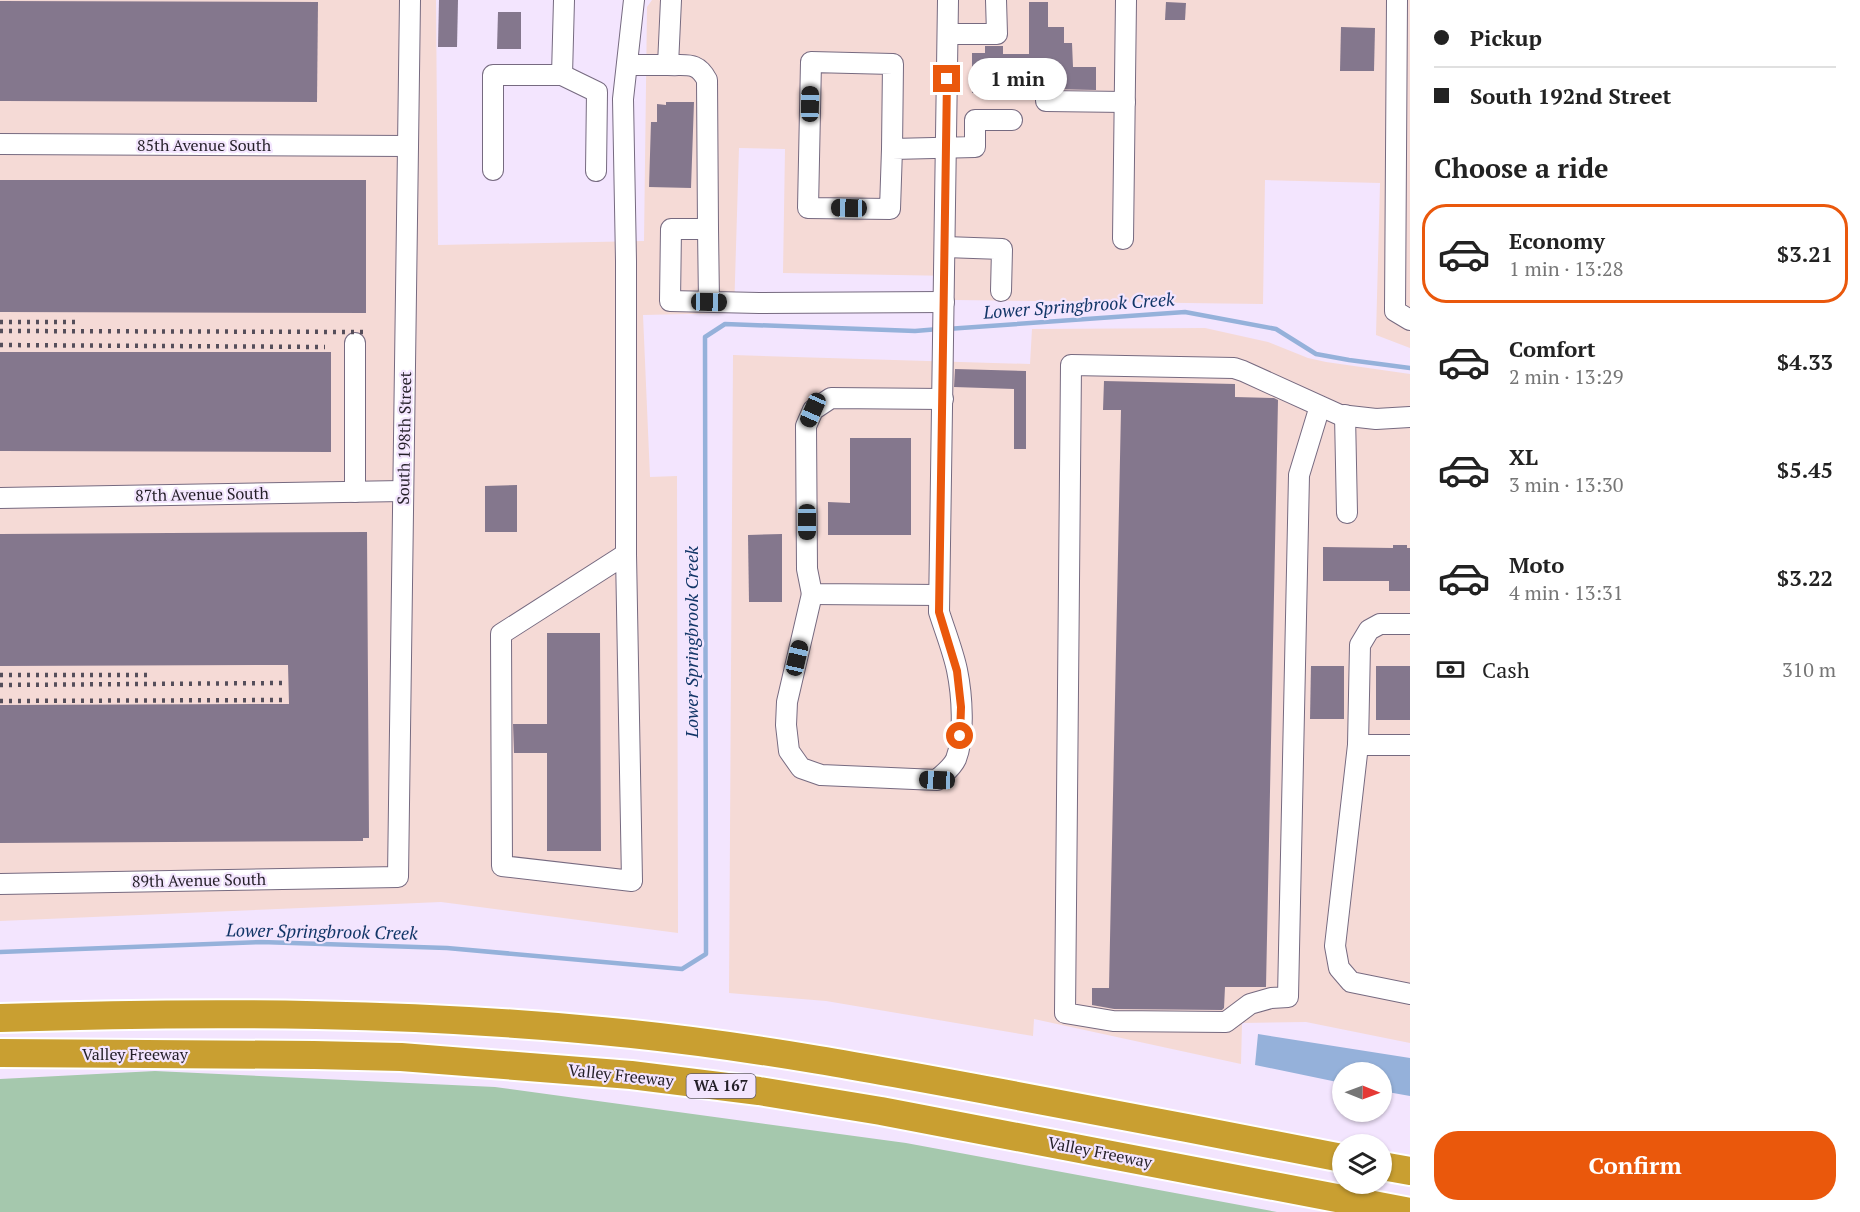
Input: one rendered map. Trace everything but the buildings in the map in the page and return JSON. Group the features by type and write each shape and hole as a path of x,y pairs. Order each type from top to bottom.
{"highway":[{"name":"WA 167","path":"0,1018 235,1013 372,1015 632,1034 723,1045 843,1064 1332,1156"},
{"path":"11,1053 109,1044 330,1043 485,1050 652,1066 860,1095 1410,1200"},
{"name":"Valley Freeway","path":"11,1053 402,1057 631,1075 759,1091 881,1111 1410,1212"},
{"path":"1392,1168 1410,1171"}],"street":[{"name":"South 198th Street","path":"398,877 410,0"},
{"path":"562,75 564,0"},
{"path":"626,554 501,634 502,866 632,881 626,554 626,261 623,99 634,0"},
{"path":"668,65 671,0"},
{"path":"943,399 831,398 813,410 806,426 807,570 812,594 787,702 786,725 789,751 801,768 821,775 937,780 952,766 956,758 960,736 961,707 957,671 939,604 944,358 948,0"},
{"path":"948,34 997,34 996,0"},
{"path":"1123,239 1126,0"},
{"path":"1397,0 1395,311 1410,320"},
{"path":"811,62 893,64 892,149 890,209 808,208 811,62"},
{"path":"627,66 697,66 707,80 709,302"},
{"path":"493,170 493,75 562,75 597,92 596,171"},
{"path":"1046,102 1125,102"},
{"path":"892,149 975,147 975,120 1012,120"},
{"path":"596,141 624,142"},
{"name":"85th Avenue South","path":"0,144 408,146"},
{"path":"708,229 671,229 670,301 944,307"},
{"path":"945,247 1002,249 1001,291"},
{"path":"355,343 355,492"},
{"path":"1320,406 1299,475 1288,997 1271,998 1250,1004 1226,1022 1113,1021 1065,1012 1071,365 1234,368 1345,415 1376,419 1410,417"},
{"path":"1345,415 1347,513"},
{"name":"87th Avenue South","path":"0,498 403,491"},
{"path":"812,594 939,604"},
{"path":"1410,624 1380,624 1369,630 1360,645 1358,745 1335,946 1339,968 1351,982 1410,994"},
{"path":"1358,745 1410,745"},
{"name":"89th Avenue South","path":"0,884 398,877"}],"shaded area":[{"path":"0,0 436,0 438,245 644,241 647,7 652,0 1410,0 1410,348 1376,335 1380,183 1265,180 1263,304 954,300 954,276 783,273 785,149 739,148 734,313 643,315 650,477 677,476 678,933 441,902 0,921"},
{"path":"1205,328 1268,342 1308,358 1410,374 1410,1043 1306,1022 1242,1023 1241,1064 1034,1019 1033,1036 826,1001 729,993 733,355 1030,364 1032,329"}],"green space":[{"path":"155,1071 495,1087 906,1143 1277,1212 0,1212 0,1079"}],"water":[{"path":"1258,1034 1410,1058 1410,1096 1392,1093 1392,1062 1332,1062 1332,1081 1255,1065"}],"waterway":[{"name":"Lower Springbrook Creek","path":"947,329 1185,312 1276,329 1316,354 1410,368"},
{"name":"Lower Springbrook Creek","path":"0,952 261,942 447,948 682,969 706,954 705,337 725,324 915,331 939,329"}],"railway":[{"path":"0,322 81,322"},
{"path":"0,331 367,332"},
{"path":"0,345 325,347"},
{"path":"0,675 150,675"},
{"path":"0,685 283,683"},
{"path":"0,701 284,700"}],"route":[{"path":"947,79 939,612 957,671 961,707 960,736"}]}
